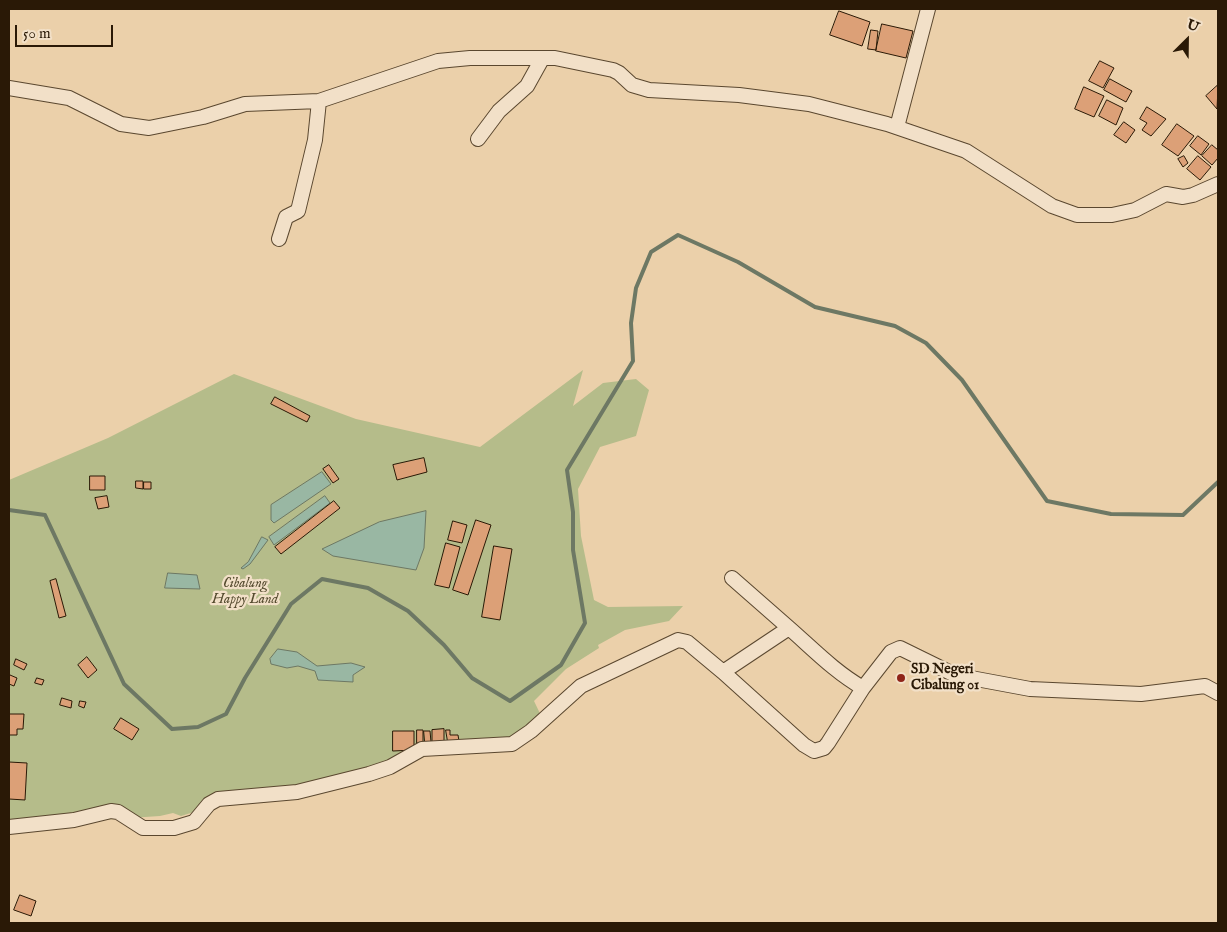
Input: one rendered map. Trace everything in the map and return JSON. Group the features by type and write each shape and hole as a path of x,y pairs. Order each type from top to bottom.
{"street":[{"path":"897,127 928,9"},
{"path":"9,88 69,98 121,124 149,128 202,117 245,104 319,101 438,61 470,58 567,59 607,68 619,73 635,87 649,90 738,96 809,104 897,127 966,151 1052,206 1078,215 1101,216 1119,214 1135,210 1166,194 1183,197 1193,195 1218,184"},
{"path":"478,139 499,111 527,86 542,58"},
{"path":"279,239 286,218 298,210 315,140 319,101"},
{"path":"732,578 813,648 835,671 863,688"},
{"path":"723,672 789,628"},
{"path":"9,827 74,820 111,811 118,812 136,825 148,829 183,827 194,822 209,804 218,799 297,792 390,767 422,748 512,744 531,731 581,686 678,640 687,642 804,746 814,751 824,748 863,688 891,652 900,648 955,675 1030,689 1134,694 1205,686 1218,693"}],"green space":[{"name":"Cibalung Happy Land","path":"583,370 573,406 603,383 636,379 649,390 636,436 600,447 578,489 581,536 594,600 608,607 683,606 669,621 625,630 598,645 599,648 566,669 534,701 546,726 524,744 452,750 304,783 300,790 236,799 181,816 173,813 160,816 9,826 9,480 108,438 234,374 356,419 480,447"}],"shaded area":[{"path":"322,472 331,484 274,523 271,520 271,505"},
{"path":"325,496 330,503 274,545 269,537"},
{"path":"426,511 424,548 416,570 333,556 322,549 379,522"},
{"path":"262,537 268,540 250,564 243,569 241,568 248,562"},
{"path":"168,573 197,575 200,589 165,588"},
{"path":"278,649 297,652 317,666 351,663 365,667 353,675 353,682 318,680 315,671 298,666 287,668 271,664 270,659"}],"building":[{"path":"839,11 870,22 862,46 830,35"},
{"path":"882,24 913,31 906,58 876,51"},
{"path":"871,30 878,31 876,50 868,49"},
{"path":"1100,61 1114,68 1103,88 1089,81"},
{"path":"1110,79 1132,91 1126,102 1104,90"},
{"path":"1217,86 1218,88 1217,109 1206,96"},
{"path":"1084,87 1104,96 1094,117 1075,109"},
{"path":"1107,100 1123,108 1116,125 1099,116"},
{"path":"1147,107 1166,119 1151,136 1142,130 1147,123 1140,119"},
{"path":"1124,122 1135,130 1126,143 1114,135"},
{"path":"1177,124 1194,136 1178,156 1162,145"},
{"path":"1198,136 1209,144 1201,155 1190,146"},
{"path":"1212,145 1218,150 1218,158 1212,165 1202,156"},
{"path":"1184,156 1188,163 1183,167 1178,159"},
{"path":"1198,156 1211,167 1200,180 1187,169"},
{"path":"275,397 310,416 307,422 271,404"},
{"path":"424,458 427,472 397,480 393,465"},
{"path":"329,465 339,479 333,483 323,469"},
{"path":"90,476 105,476 105,490 90,490"},
{"path":"136,481 143,481 143,489 136,488"},
{"path":"144,482 151,482 151,489 144,489"},
{"path":"107,496 109,507 98,509 95,498"},
{"path":"334,501 340,508 281,554 275,547"},
{"path":"476,520 491,525 468,595 453,590"},
{"path":"453,521 467,525 462,543 448,540"},
{"path":"446,543 460,547 449,588 435,585"},
{"path":"494,546 512,549 500,620 482,617"},
{"path":"56,579 66,616 59,618 50,581"},
{"path":"87,657 97,670 88,678 78,665"},
{"path":"16,659 27,664 24,670 14,665"},
{"path":"10,675 17,678 14,686 9,684"},
{"path":"37,678 44,680 42,685 35,683"},
{"path":"62,698 72,701 71,708 60,705"},
{"path":"80,701 86,702 84,708 79,706"},
{"path":"9,714 24,714 23,729 17,729 17,735 9,735"},
{"path":"121,718 139,729 132,740 114,729"},
{"path":"444,729 444,743 432,743 432,730"},
{"path":"417,730 423,730 423,744 417,743"},
{"path":"446,730 450,730 450,735 458,735 459,741 448,742"},
{"path":"393,731 414,731 414,750 393,751"},
{"path":"424,731 430,731 431,742 425,742"},
{"path":"9,762 27,763 25,800 9,799"},
{"path":"20,895 36,901 31,916 14,910"}],"waterway":[{"path":"9,510 45,515 124,684 172,729 198,727 226,714 245,678 291,604 322,579 368,588 408,611 444,645 472,678 510,701 561,665 585,623 573,550 573,512 567,470 633,361 631,323 636,288 651,252 678,235 738,262 815,307 895,326 926,343 962,380 1047,501 1111,514 1183,515 1218,482"}],"place":[{"name":"SD Negeri Cibalung 01","path":"901,678"}]}
